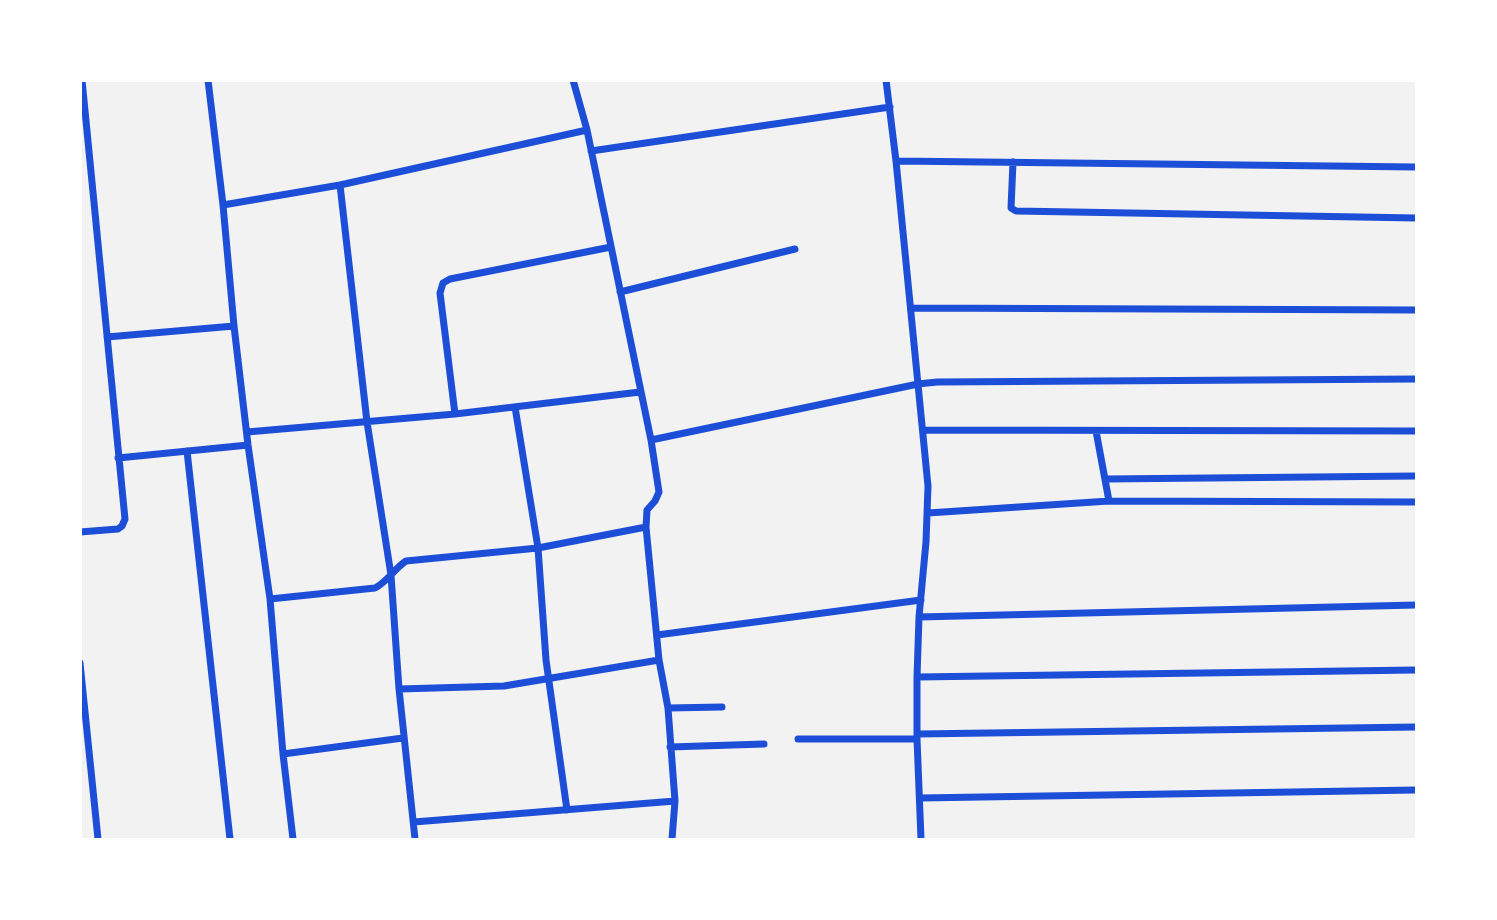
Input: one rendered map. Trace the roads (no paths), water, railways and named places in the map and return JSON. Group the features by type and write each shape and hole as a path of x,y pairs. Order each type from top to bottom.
{"street":[{"path":"80,532 118,528 124,523 82,80"},
{"path":"208,80 248,445 270,598 293,839"},
{"path":"573,80 587,130 651,440 659,492 647,510 646,527 659,660 668,708 675,801 672,839"},
{"path":"886,80 928,486 917,677 921,839"},
{"path":"591,151 890,107"},
{"path":"223,205 340,185 587,130"},
{"path":"896,161 1416,167"},
{"path":"1013,162 1011,208 1014,211 1416,218"},
{"path":"340,185 367,422 391,575 403,738 415,839"},
{"path":"455,414 440,293 443,283 450,279 611,247"},
{"path":"620,292 795,250"},
{"path":"911,307 1416,310"},
{"path":"107,337 234,326"},
{"path":"651,440 918,384 968,381 1416,379"},
{"path":"247,432 455,414 640,392"},
{"path":"515,407 538,548 548,677 567,810"},
{"path":"923,430 1416,431"},
{"path":"1096,430 1109,501"},
{"path":"118,458 248,445"},
{"path":"187,451 230,839"},
{"path":"1105,479 1416,476"},
{"path":"928,513 1109,501 1416,502"},
{"path":"270,598 375,588 405,561 538,548 646,527"},
{"path":"657,635 921,600"},
{"path":"919,617 1416,605"},
{"path":"399,689 504,685 659,660"},
{"path":"80,663 98,839"},
{"path":"917,677 1416,670"},
{"path":"668,708 722,707"},
{"path":"798,739 1416,727"},
{"path":"283,754 403,738"},
{"path":"670,747 764,744"},
{"path":"920,798 1416,790"},
{"path":"414,822 675,801"}]}
